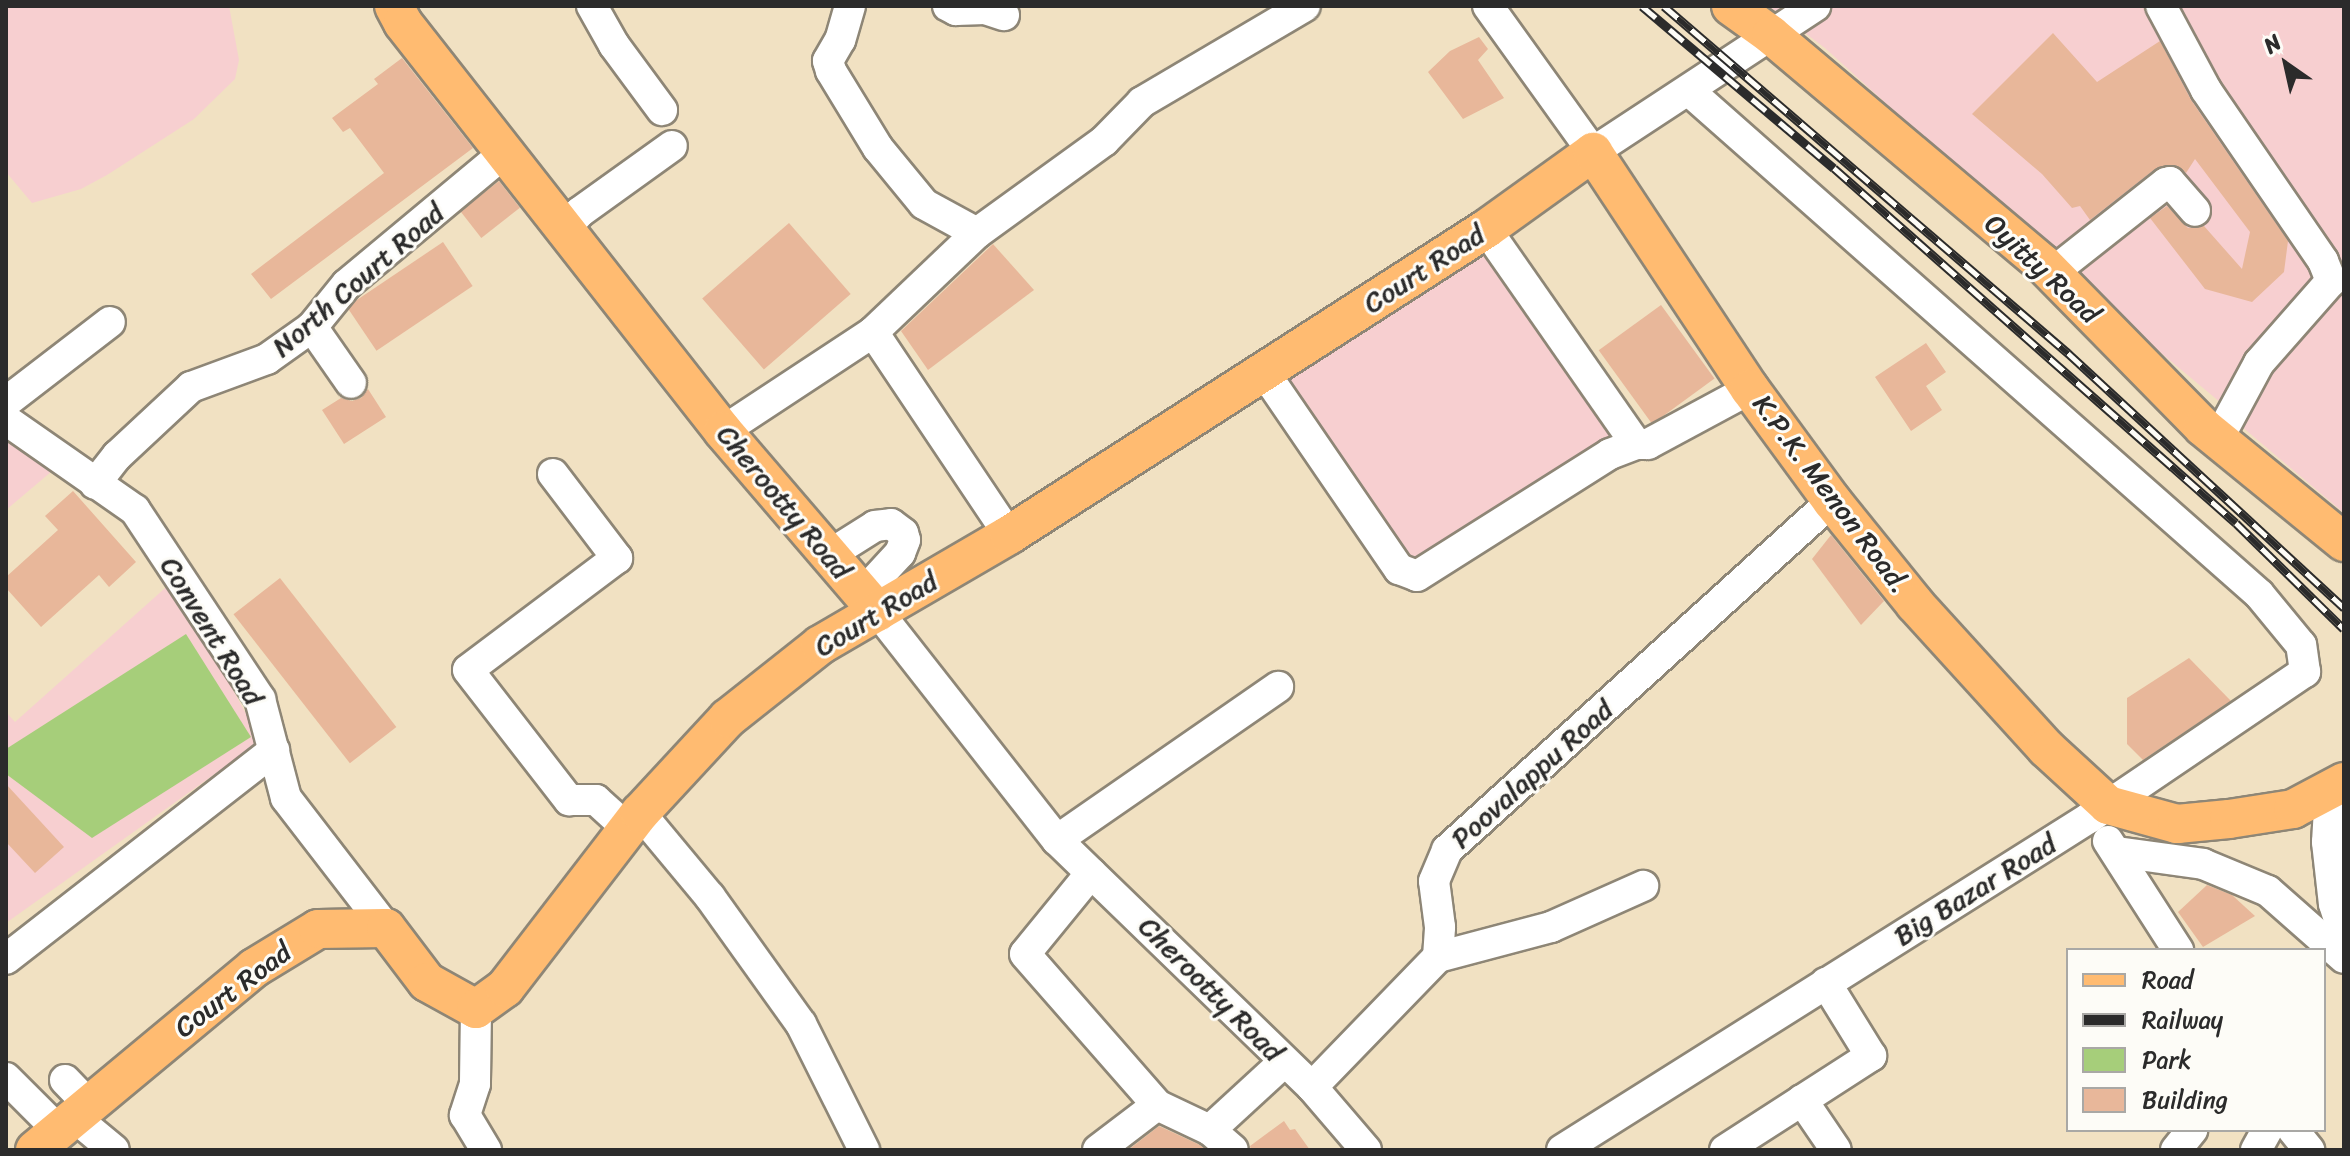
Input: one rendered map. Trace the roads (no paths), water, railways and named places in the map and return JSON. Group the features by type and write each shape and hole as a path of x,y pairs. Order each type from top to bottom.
{"main road":[{"name":"Cherootty Road","path":"394,6 403,23 723,431 870,603"},
{"name":"Oyitty Road","path":"1731,6 1771,35 2052,273 2218,439 2344,542"},
{"name":"Court Road","path":"476,1009 505,988 634,821 728,718 870,603 1009,535 1486,229 1593,152"},
{"name":"K.P.K. Menon Road.","path":"1593,152 1750,389 1832,501 1915,604 2046,748 2098,812"},
{"path":"2098,812 2177,824 2293,809 2337,787"},
{"name":"Court Road","path":"63,1116 254,968 318,929 386,928"},
{"path":"386,928 427,982 476,1009"}],"street":[{"path":"592,6 614,45 662,110"},
{"path":"850,6 840,40 828,61 831,71 878,148 924,204 977,233"},
{"path":"948,6 956,10 985,9 1004,15"},
{"path":"723,431 873,332 977,233 1104,141 1142,102 1305,6"},
{"path":"1488,6 1593,152"},
{"name":"Court Road","path":"1593,152 1815,6"},
{"path":"2162,6 2206,90 2323,261 2331,281 2259,363 2218,439"},
{"name":"Big Bazar Road","path":"1582,1145 1826,983 2098,812 2305,672 2301,645 2259,594 1689,91"},
{"path":"566,228 580,212 672,146"},
{"name":"North Court Road","path":"95,484 117,456 191,387 267,359 312,327 347,284 504,153"},
{"path":"2052,273 2166,183 2170,182 2195,211"},
{"path":"1486,229 1636,444"},
{"path":"6,402 110,322"},
{"path":"312,327 351,383"},
{"path":"873,332 1009,535"},
{"path":"1264,372 1399,569 1417,576 1610,454 1636,444 1648,444 1750,389"},
{"name":"Convent Road","path":"6,420 135,510 260,699 286,798 386,928"},
{"path":"553,474 617,558 468,670 569,800 596,800 634,821 710,897 801,1024 864,1150"},
{"name":"Poovalappu Road","path":"1438,957 1440,927 1434,881 1447,850 1832,501"},
{"path":"829,555 875,526 891,524 903,533 905,540 900,553 870,603"},
{"name":"Cherootty Road","path":"870,603 1057,840 1312,1087 1366,1150"},
{"path":"1057,840 1278,687"},
{"path":"6,959 274,750"},
{"path":"2337,787 2327,842 2334,904 2344,935"},
{"path":"2098,812 2117,852 2177,948"},
{"path":"2117,852 2203,864 2268,891 2344,958"},
{"path":"1091,873 1025,954 1157,1105 1210,1130 1233,1150"},
{"path":"1312,1087 1438,957 1551,927 1643,886"},
{"path":"1725,1150 1871,1056 1826,983"},
{"path":"476,1009 475,1084 465,1115 486,1150"},
{"path":"1210,1130 1284,1062"},
{"path":"6,1078 114,1150"},
{"path":"1802,1100 1836,1150"},
{"path":"1098,1150 1157,1105"},
{"path":"2176,1150 2190,1132"},
{"path":"2256,1150 2266,1132"},
{"path":"2295,1132 2309,1150"}],"railway":[{"path":"1642,6 1834,168 2236,523 2344,629"},
{"path":"1664,6 2068,353 2344,608"}]}
